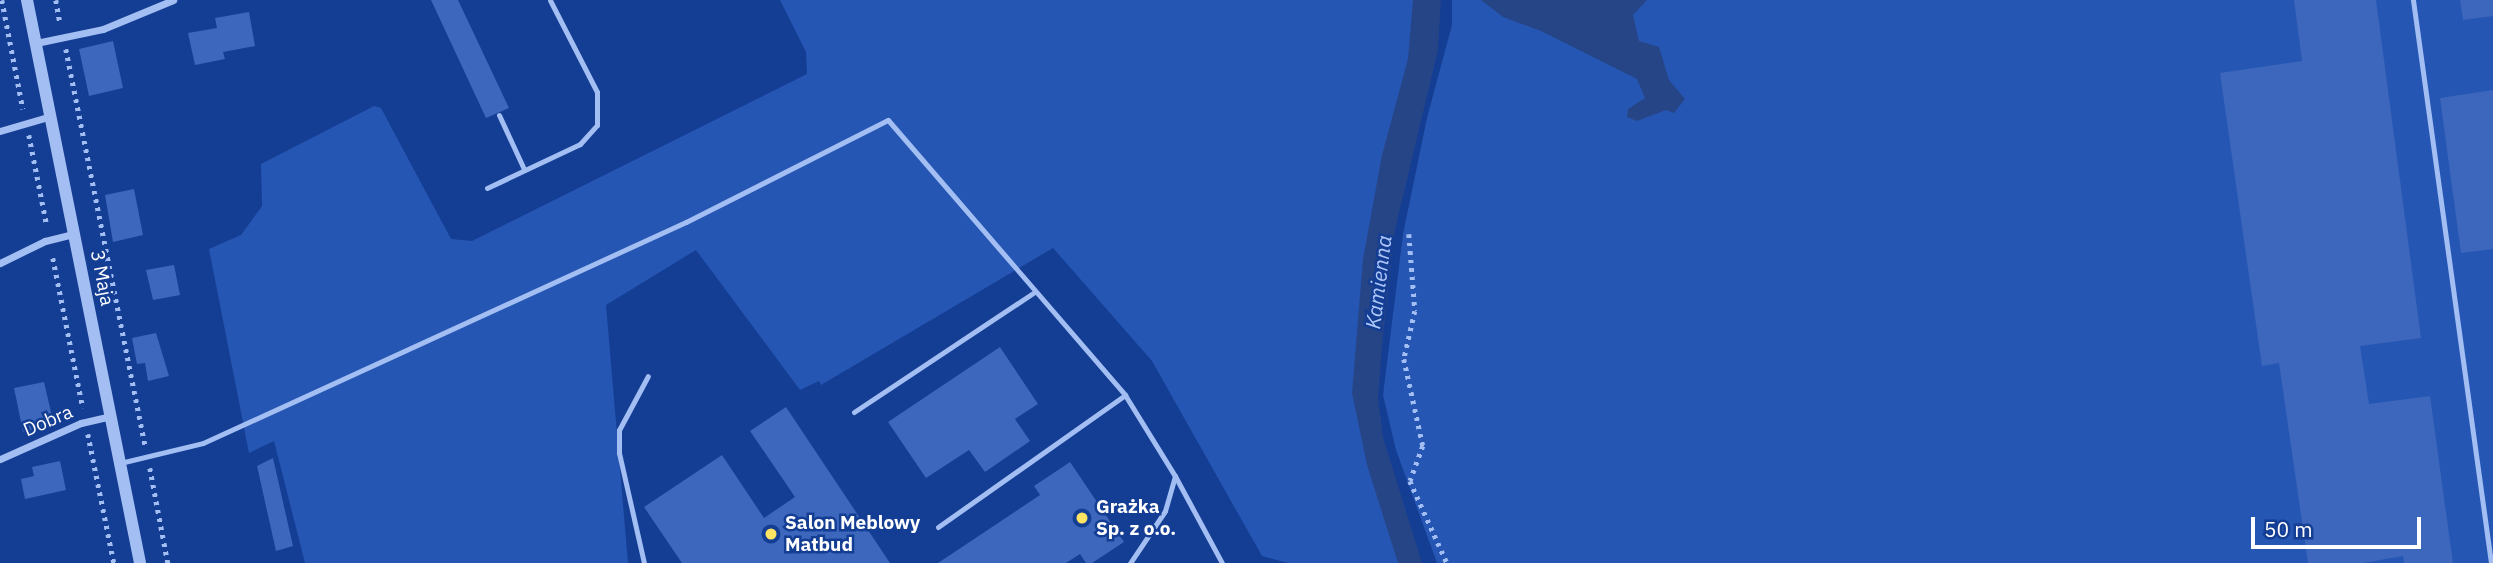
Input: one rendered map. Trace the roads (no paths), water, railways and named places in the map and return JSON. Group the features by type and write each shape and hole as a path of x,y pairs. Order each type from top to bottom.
{"street":[{"name":"3 Maja","path":"27,0 140,563"},
{"path":"36,43 141,16 173,0"},
{"path":"0,131 51,116"},
{"path":"0,263 45,241 74,234"},
{"name":"Dobra","path":"0,459 81,424 111,416"}],"lane":[{"path":"488,188 589,136 600,104 550,0"},
{"path":"2413,0 2491,563"},
{"path":"499,115 524,169"},
{"path":"120,463 203,443 687,222 888,120 1033,293 1125,395 1175,477 1222,563"},
{"path":"854,412 1033,293"},
{"path":"644,563 619,453 619,430 648,376"},
{"path":"938,527 1125,395"},
{"path":"1130,563 1165,511 1175,477"}],"water":[{"name":"Kamienna","path":"1413,0 1441,0 1438,50 1395,230 1378,398 1383,437 1422,563 1398,563 1367,465 1352,393 1363,259 1382,155 1408,59"},
{"path":"1481,0 1647,0 1633,15 1639,41 1659,47 1669,80 1685,99 1674,113 1666,110 1637,121 1627,117 1628,109 1645,98 1637,79 1541,31 1503,17"}],"place":[{"name":"Grażka Sp. z o.o.","path":"1082,518"},
{"name":"Salon Meblowy Matbud","path":"771,534"}]}
